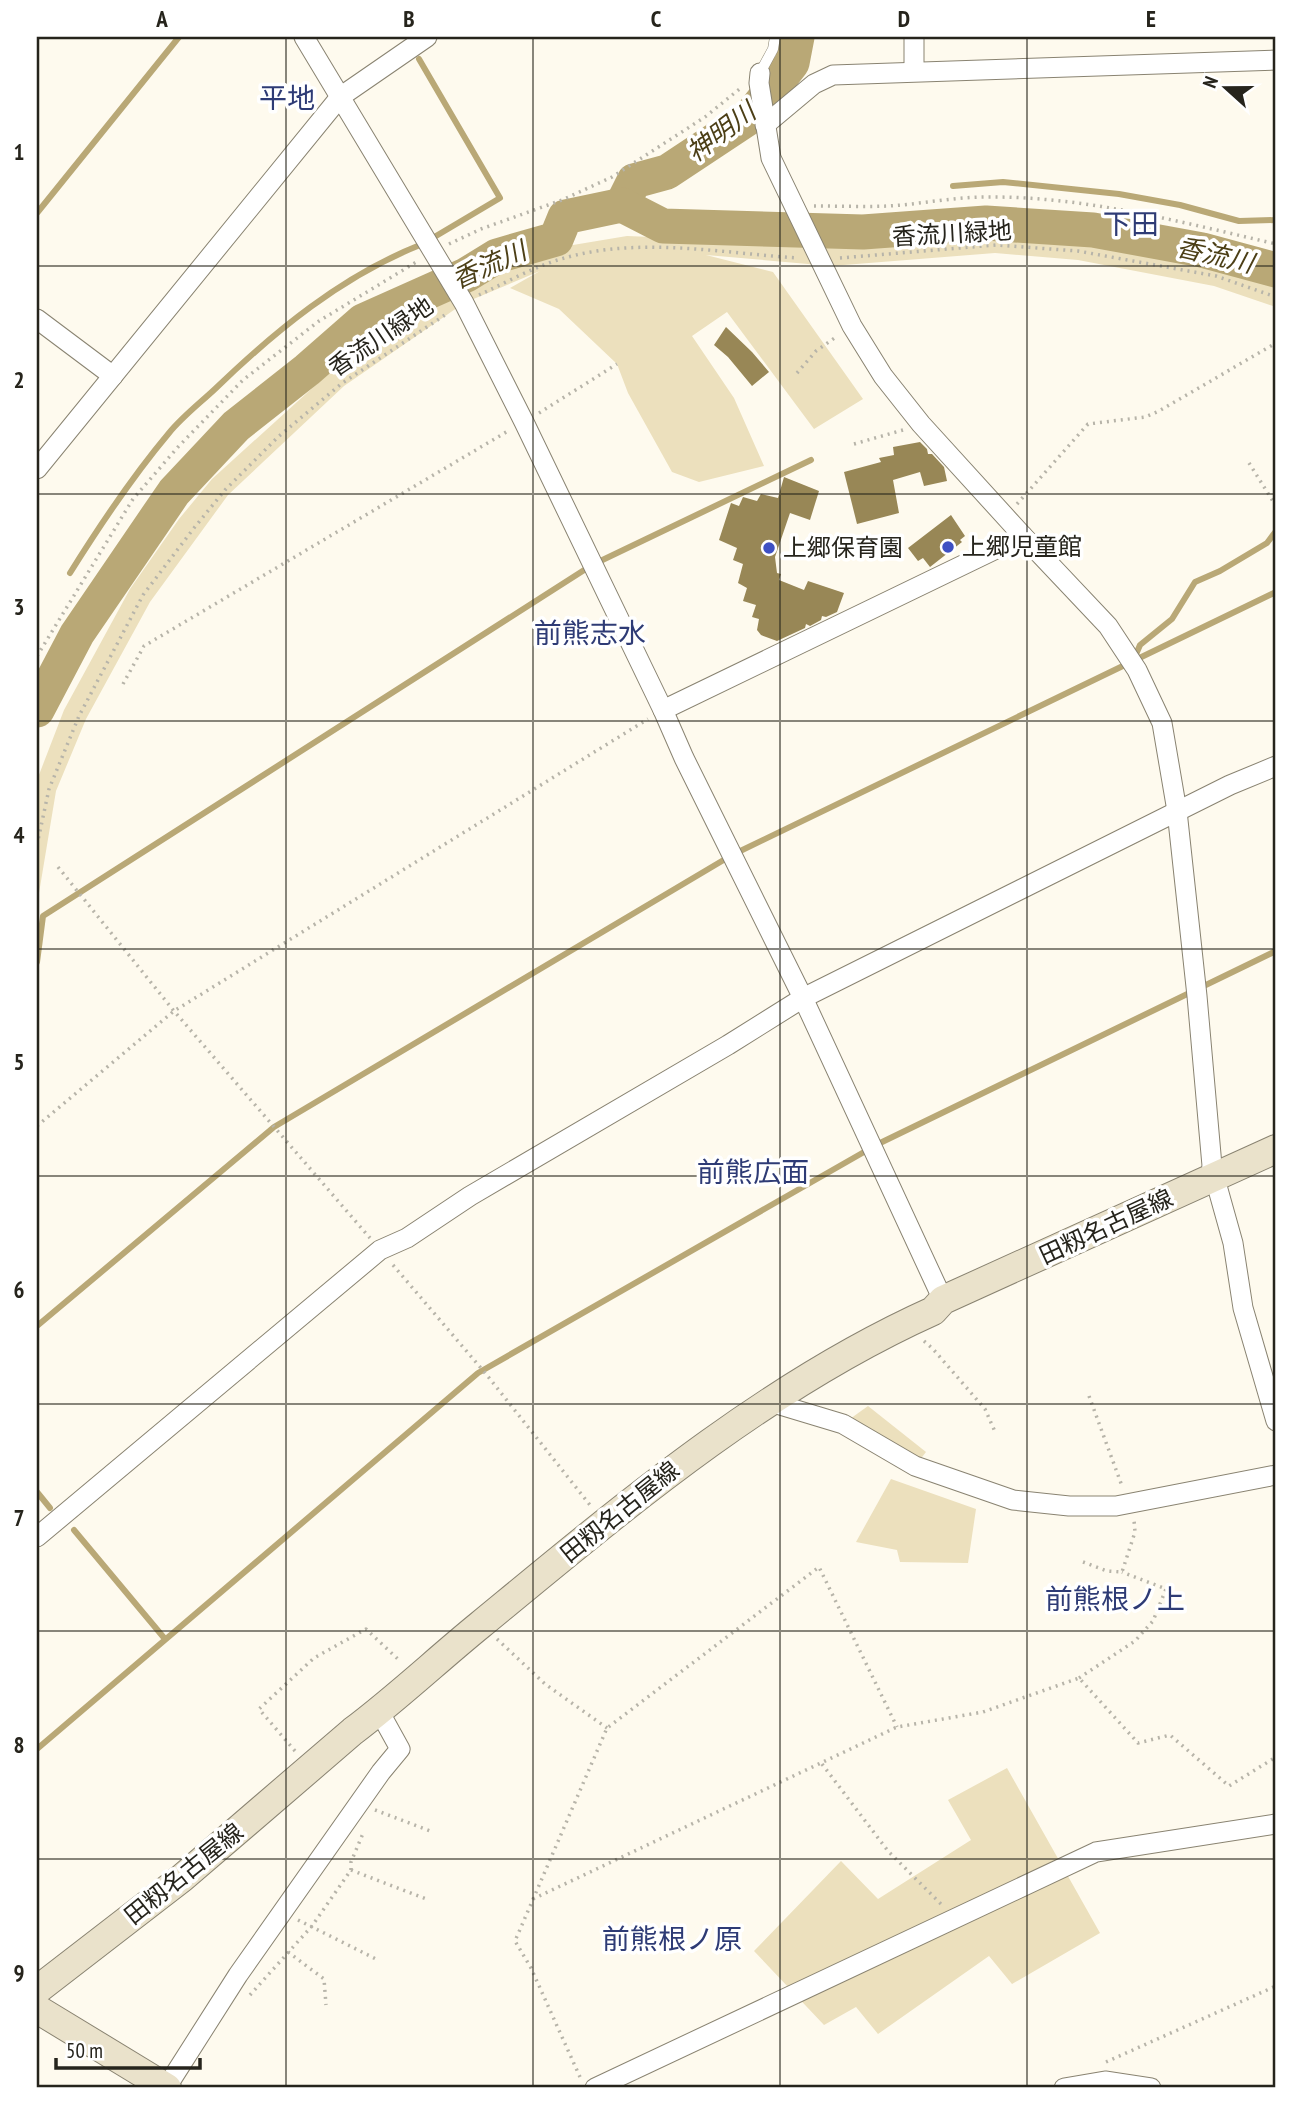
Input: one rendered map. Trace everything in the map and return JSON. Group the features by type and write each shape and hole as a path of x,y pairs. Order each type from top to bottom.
{"main road":[{"name":"田籾名古屋線","path":"37,1990 182,1878 353,1731 679,1464 770,1402 844,1356 933,1311 943,1300 1276,1149"},
{"path":"37,2009 167,2088"}],"street":[{"path":"304,37 464,303 803,998 943,1300"},
{"path":"37,469 340,97 427,37"},
{"path":"914,37 914,71"},
{"path":"765,119 814,84 833,75 1276,61"},
{"path":"759,78 771,158 852,327 883,376 921,424 1108,626 1137,670 1162,723 1177,811 1213,1177 1233,1243 1243,1308 1276,1421"},
{"path":"37,319 113,376"},
{"path":"663,710 1023,536"},
{"path":"37,1537 380,1250 407,1238 470,1196 803,998 1230,785 1276,766"},
{"path":"770,1402 843,1424 915,1466 1013,1500 1069,1506 1116,1506 1276,1475"},
{"path":"167,2088 224,1997 285,1911 365,1811 400,1749 379,1711"},
{"path":"595,2088 1096,1852 1276,1824"},
{"path":"1064,2088 1105,2081 1152,2088"}],"lane":[{"path":"759,78 773,49 775,37"}],"path":[{"path":"37,656 133,499 178,447 243,380 319,321 435,253 481,229 562,200 612,177 705,117 759,78"},
{"path":"796,211 984,197 1029,198 1086,204 1276,244"},
{"name":"香流川緑地","path":"37,845 49,789 79,716 143,595 225,490 278,437 341,384 413,334 464,303 567,257 614,249 682,247 819,260 996,245 1078,251 1216,275 1276,297"},
{"path":"797,373 816,351 852,327"},
{"path":"1006,516 1088,424 1145,416 1159,411 1276,343"},
{"path":"123,684 145,646 617,364"},
{"path":"854,444 921,424"},
{"path":"1249,463 1276,506"},
{"path":"37,1126 174,1011 663,710"},
{"path":"58,867 174,1011 486,1374 605,1525"},
{"path":"903,1324 933,1349 985,1409 996,1434"},
{"path":"585,2088 531,1968 515,1941 607,1728 819,1567 897,1727"},
{"path":"533,1899 897,1727 983,1712 1079,1678 1135,1641 1153,1621 1166,1589 1122,1573"},
{"path":"481,1625 545,1684 607,1728"},
{"path":"310,1768 259,1709 314,1658 366,1629 417,1678"},
{"path":"1079,1678 1138,1743 1170,1735 1229,1786 1276,1757"},
{"path":"821,1764 888,1851 955,1918"},
{"path":"224,1997 243,2002 312,1926 351,1870 365,1811 430,1831"},
{"path":"351,1870 429,1900"},
{"path":"285,1911 303,1924 376,1959"},
{"path":"288,1952 324,1979 326,2006"},
{"path":"1088,2084 1109,2059 1276,1986"}],"shaded area":[{"path":"995,235 1080,241 1221,266 1276,285 1276,307 1214,286 1078,260 995,253 831,266 706,255 773,272 863,399 814,429 727,312 692,336 734,398 764,466 699,482 672,472 628,393 617,364 559,309 510,288 540,271 464,303 344,386 228,495 150,602 86,719 56,791 37,905 37,780 64,710 130,589 179,519 212,479 330,372 447,295 540,252 561,247 627,236 825,244"},
{"path":"868,1406 926,1452 915,1466 843,1424"},
{"path":"891,1479 976,1509 968,1563 900,1562 897,1550 856,1542"},
{"path":"1007,1768 1100,1933 1012,1984 989,1956 878,2034 856,2007 824,2025 754,1951 841,1861 878,1899 971,1840 948,1800"}],"building":[{"path":"726,327 769,372 752,386 728,357 714,345"},
{"path":"920,442 928,454 932,454 944,467 947,481 924,486 920,472 893,480 899,513 857,524 844,472 881,462 879,458 894,455 893,447"},
{"path":"784,477 819,491 810,520 790,513 775,557 777,573 781,574 779,580 804,590 808,581 844,593 837,612 822,616 821,620 810,626 806,624 805,628 777,641 761,635 757,630 759,619 752,617 756,605 743,601 747,588 738,583 743,564 733,560 737,548 719,540 731,503 739,506 743,497 757,501 761,494 778,498"},
{"path":"951,515 965,536 960,540 962,542 930,567 923,558 918,561 908,548"}],"waterway":[{"path":"37,213 179,37"},
{"name":"神明川","path":"622,205 634,181 667,172 750,117 792,63 797,37"},
{"path":"419,59 500,198 436,236"},
{"path":"953,186 1003,182 1119,194 1180,205 1239,221 1276,220"},
{"name":"香流川","path":"37,710 77,634 174,492 236,426 363,321 466,275 497,256 556,239 565,217 622,205 663,226 863,232 986,223 1093,230 1202,250 1276,270"},
{"path":"70,573 129,484 185,416 261,346 311,307 364,272 420,245"},
{"path":"37,962 43,916 592,565 811,460"},
{"path":"1134,659 1140,645 1172,619 1195,582 1220,571 1267,543 1276,531"},
{"path":"37,1326 274,1127 732,855 1276,592"},
{"path":"37,1749 478,1373 878,1144 1276,951"},
{"path":"37,1492 50,1508"},
{"path":"74,1530 165,1639"}],"place":[{"name":"上郷児童館","path":"948,547"},
{"name":"上郷保育園","path":"769,548"}],"district":[{"name":"平地","path":"287,98"},
{"name":"下田","path":"1131,224"},
{"name":"前熊志水","path":"590,633"},
{"name":"前熊広面","path":"753,1172"},
{"name":"前熊根ノ上","path":"1115,1599"},
{"name":"前熊根ノ原","path":"672,1939"}]}
